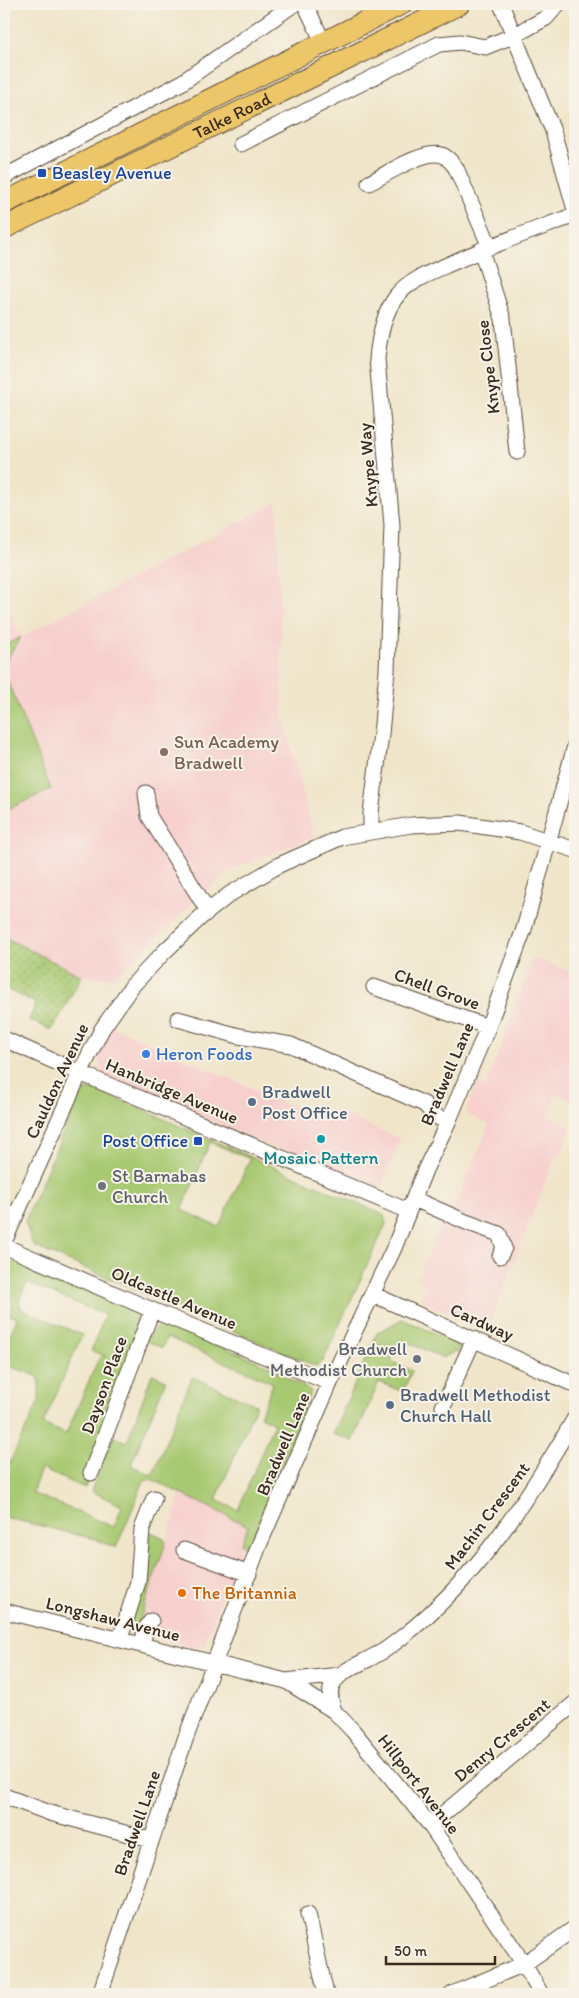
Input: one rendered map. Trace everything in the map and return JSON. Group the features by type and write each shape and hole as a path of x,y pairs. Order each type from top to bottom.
{"highway":[{"name":"Talke Road","path":"4,202 401,4"},
{"name":"Talke Road","path":"330,41 376,27 427,4"},
{"name":"Talke Road","path":"5,224 459,4"}],"street":[{"path":"4,177 181,83 294,4"},
{"path":"305,4 330,41"},
{"path":"502,4 559,149 575,210"},
{"name":"Talke Road","path":"240,144 439,44 460,42 485,47 515,35 546,18 558,4"},
{"name":"Knype Close","path":"370,183 421,156 432,154 441,154 448,158 456,168 485,248 503,319 517,452"},
{"name":"Knype Way","path":"371,831 371,813 381,734 386,671 392,525 377,359 380,334 396,298 412,283 423,276 485,248 575,214"},
{"name":"Bradwell Lane","path":"100,1994 213,1663 248,1574 330,1383 372,1294 488,1027 524,929 575,746"},
{"path":"146,793 149,816 208,911"},
{"name":"Cauldon Avenue","path":"4,1242 102,1028 132,986 165,950 230,894 279,865 342,837 371,831 412,825 460,823 520,832 549,840"},
{"path":"549,840 575,850"},
{"name":"Chell Grove","path":"374,987 488,1027"},
{"path":"178,1019 239,1036 291,1045 424,1104 437,1117 448,1122"},
{"name":"Hanbridge Avenue","path":"4,1039 235,1144 499,1234 504,1248 500,1256"},
{"name":"Oldcastle Avenue","path":"4,1246 152,1310 330,1383"},
{"name":"Cardway","path":"372,1294 575,1385"},
{"name":"Dayson Place","path":"91,1473 152,1310"},
{"path":"443,1407 474,1339"},
{"name":"Machin Crescent","path":"286,1681 340,1675 379,1654 402,1638 456,1589 500,1536 527,1498 575,1418"},
{"path":"120,1639 138,1582 142,1529 154,1498"},
{"path":"184,1550 248,1574"},
{"name":"Longshaw Avenue","path":"4,1612 142,1644 213,1663"},
{"path":"142,1644 146,1628 151,1621"},
{"name":"Hillport Avenue","path":"213,1663 286,1681 334,1711 353,1731 430,1825 524,1964 541,1994"},
{"path":"334,1711 331,1690 334,1682 340,1675"},
{"name":"Denry Crescent","path":"430,1825 575,1702"},
{"path":"4,1796 50,1813 151,1840"},
{"path":"308,1914 326,1994"},
{"path":"452,1994 524,1964 575,1928"}],"shaded area":[{"name":"Sun Academy Bradwell","path":"277,502 283,715 314,837 228,871 113,978 82,976 4,937 4,811 51,789 4,672 4,663 20,638 4,646 4,603 21,637"},
{"path":"533,958 575,973 575,1101 556,1094 548,1116 571,1127 561,1155 557,1153 486,1332 419,1299 426,1284 416,1280 451,1204 455,1206 489,1125 465,1113 476,1084 486,1087"},
{"path":"109,1025 323,1120 334,1110 400,1139 379,1193 102,1074 97,1052"},
{"path":"181,1493 249,1525 204,1645 191,1647 138,1631"}],"green space":[{"path":"21,637 4,663 4,646"},
{"path":"4,672 51,789 4,811"},
{"path":"4,937 82,976 52,1030 29,1020 36,1003 4,988"},
{"path":"90,1089 97,1090 384,1215 386,1224 323,1361 316,1366 33,1246 25,1221 80,1094","holes":["210,1142 250,1159 219,1227 182,1210"]},
{"path":"19,1261 134,1309 138,1316 139,1327 85,1488 41,1469 32,1493 114,1527 122,1506 91,1491 113,1437 127,1442 152,1374 166,1380 131,1465 148,1474 153,1474 192,1377 256,1405 216,1500 238,1510 274,1423 260,1416 273,1383 167,1337 162,1348 147,1341 156,1327 165,1323 279,1370 278,1373 311,1391 249,1548 241,1544 248,1526 151,1479 144,1481 116,1548 95,1539 4,1517 4,1475 39,1401 39,1377 4,1364 4,1349 17,1318 4,1312 4,1265","holes":["27,1283 105,1315 91,1351 106,1356 98,1360 66,1434 43,1424 82,1335 21,1309 19,1300"]},
{"path":"402,1319 460,1344 458,1353 454,1352 443,1358 400,1339 391,1361 412,1371 403,1392 379,1382 353,1441 333,1434 377,1333"},
{"path":"151,1532 162,1537 166,1542 135,1634 125,1631 142,1579"}],"place":[{"name":"Beasley Avenue","path":"42,173"},
{"name":"Sun Academy Bradwell","path":"164,752"},
{"name":"Heron Foods","path":"146,1054"},
{"name":"Bradwell Post Office","path":"252,1102"},
{"name":"Mosaic Pattern","path":"321,1139"},
{"name":"Post Office","path":"198,1141"},
{"name":"St Barnabas Church","path":"102,1186"},
{"name":"Bradwell Methodist Church","path":"417,1359"},
{"name":"Bradwell Methodist Church Hall","path":"390,1405"},
{"name":"The Britannia","path":"182,1593"}]}
